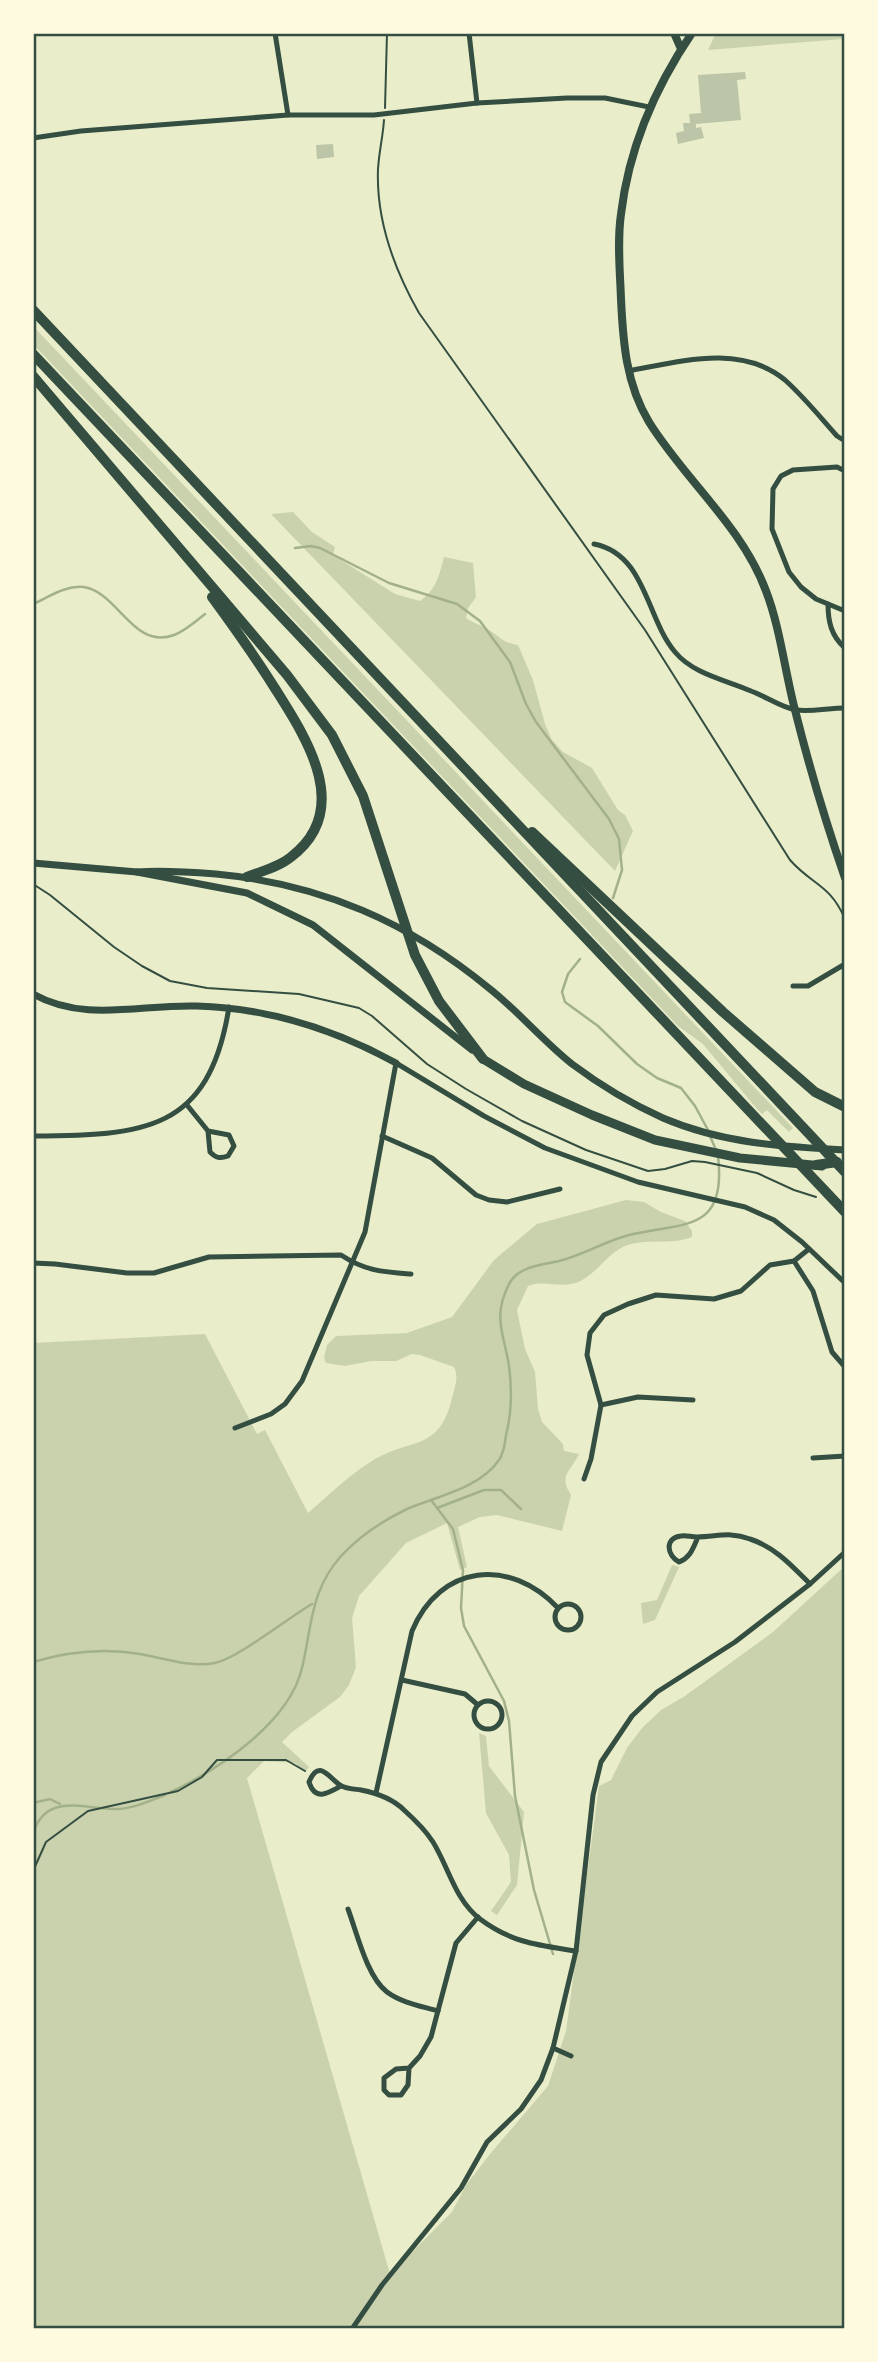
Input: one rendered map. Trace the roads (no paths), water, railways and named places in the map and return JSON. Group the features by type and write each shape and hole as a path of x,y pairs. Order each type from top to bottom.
{"highway":[{"path":"33,310 796,1121 845,1167"},
{"path":"33,354 845,1212"},
{"path":"33,376 287,675 332,735 363,796 415,955 439,1001 484,1059"},
{"path":"174,543 254,656 295,720 317,765 322,802 311,835 292,857 277,866 247,877"},
{"path":"496,800 713,1003 815,1092 845,1113"},
{"path":"815,1092 845,1107"},
{"path":"816,1165 831,1162 845,1167"}],"main road":[{"path":"674,33 681,48"},
{"path":"692,33 649,107 632,151 620,216 622,326 628,371 636,398 660,439 742,544 766,592 795,710 845,878"},
{"path":"484,1059 524,1084 655,1140 734,1157 816,1165"}],"street":[{"path":"275,33 288,115"},
{"path":"469,33 477,103"},
{"path":"33,138 81,131 288,115 384,114 477,103 567,97 605,98 649,107"},
{"path":"628,371 713,358 748,361 765,367 782,378 837,436 845,441"},
{"path":"845,471 837,467 793,470 781,476 773,489 772,529 789,572 801,587 816,599 845,611"},
{"path":"594,544 619,553 639,579 661,633 676,654 707,675 795,710 845,708"},
{"path":"828,604 832,633 845,648"},
{"path":"33,863 137,872 247,893 313,925 484,1059"},
{"path":"137,872 166,869 247,877 331,897 393,923 425,940 493,990 572,1064 623,1097 663,1117 742,1142 845,1150"},
{"path":"793,986 808,986 845,964"},
{"path":"33,994 59,1006 93,1011 229,1007 262,1012 325,1030 396,1063 484,1116 545,1147 638,1182 746,1207 774,1220 845,1283"},
{"path":"33,1136 105,1135 136,1130 166,1119 187,1105 216,1063 225,1038 229,1007"},
{"path":"235,1428 271,1414 295,1392 302,1381 365,1232 396,1063"},
{"path":"187,1105 208,1131 210,1152 215,1157 228,1156 234,1146 229,1135 208,1131"},
{"path":"382,1136 432,1158 476,1195 489,1200 507,1202 560,1189"},
{"path":"584,1479 591,1459 601,1405 587,1355 590,1333 604,1315 656,1295 714,1299 741,1291 770,1265 794,1261 809,1249"},
{"path":"33,1263 127,1273 154,1273 209,1258 341,1255 375,1272 411,1274"},
{"path":"794,1261 813,1291 832,1352 845,1367"},
{"path":"601,1405 638,1397 693,1400"},
{"path":"813,1458 845,1456"},
{"path":"698,1537 691,1554 685,1559 679,1562 672,1558 668,1550 675,1537 723,1533 750,1539 779,1553 810,1584"},
{"path":"352,2329 384,2283 461,2188 487,2142 522,2109 541,2080 553,2048 576,1951 593,1795 601,1762 632,1716 657,1692 736,1642 810,1584 845,1552"},
{"path":"376,1793 412,1631 423,1609 441,1591 460,1580 485,1575 511,1577 535,1587 558,1608"},
{"path":"568,1604 578,1609 580,1624 571,1630 560,1628 555,1618 558,1608 568,1604"},
{"path":"402,1680 465,1694 478,1705"},
{"path":"490,1701 496,1703 502,1715 501,1721 490,1729 478,1724 475,1718 478,1705 490,1701"},
{"path":"341,1786 322,1796 311,1790 309,1782 317,1771 324,1771 341,1786 376,1793 402,1808 432,1842 453,1886 478,1917 504,1934 523,1942 576,1951"},
{"path":"348,1909 373,1976 386,1992 407,2003 438,2011"},
{"path":"409,2068 396,2069 384,2078 384,2090 389,2095 401,2095 406,2091 409,2068 431,2037 456,1944 478,1917"},
{"path":"553,2048 571,2056"}],"waterway":[{"path":"295,548 320,548 389,583 457,604 480,621 510,662 536,722 609,819 619,839 622,870 613,898"},
{"path":"33,604 64,590 84,587 107,599 137,628 148,635 160,637 178,633 205,614"},
{"path":"580,959 568,974 562,992 565,1002 598,1026 637,1064 657,1078 681,1088 708,1130"},
{"path":"710,1136 716,1150"},
{"path":"171,1792 210,1771 250,1742 283,1707 295,1688 302,1668 318,1595 342,1555 364,1535 390,1518 469,1485 491,1470 499,1460 508,1426 511,1392 500,1316 504,1296 513,1278 531,1267 568,1258 629,1235 698,1220 716,1199 719,1181 718,1156"},
{"path":"437,1508 484,1490 501,1490 521,1509"},
{"path":"431,1500 453,1529 463,1570 461,1608 464,1626 504,1701 509,1721 515,1796 534,1890 553,1954"},
{"path":"33,1662 73,1653 113,1651 187,1663 215,1663 249,1646 312,1604"},
{"path":"33,1833 39,1820 57,1807 118,1809 165,1795"},
{"path":"33,1803 50,1799 60,1804"}]}
